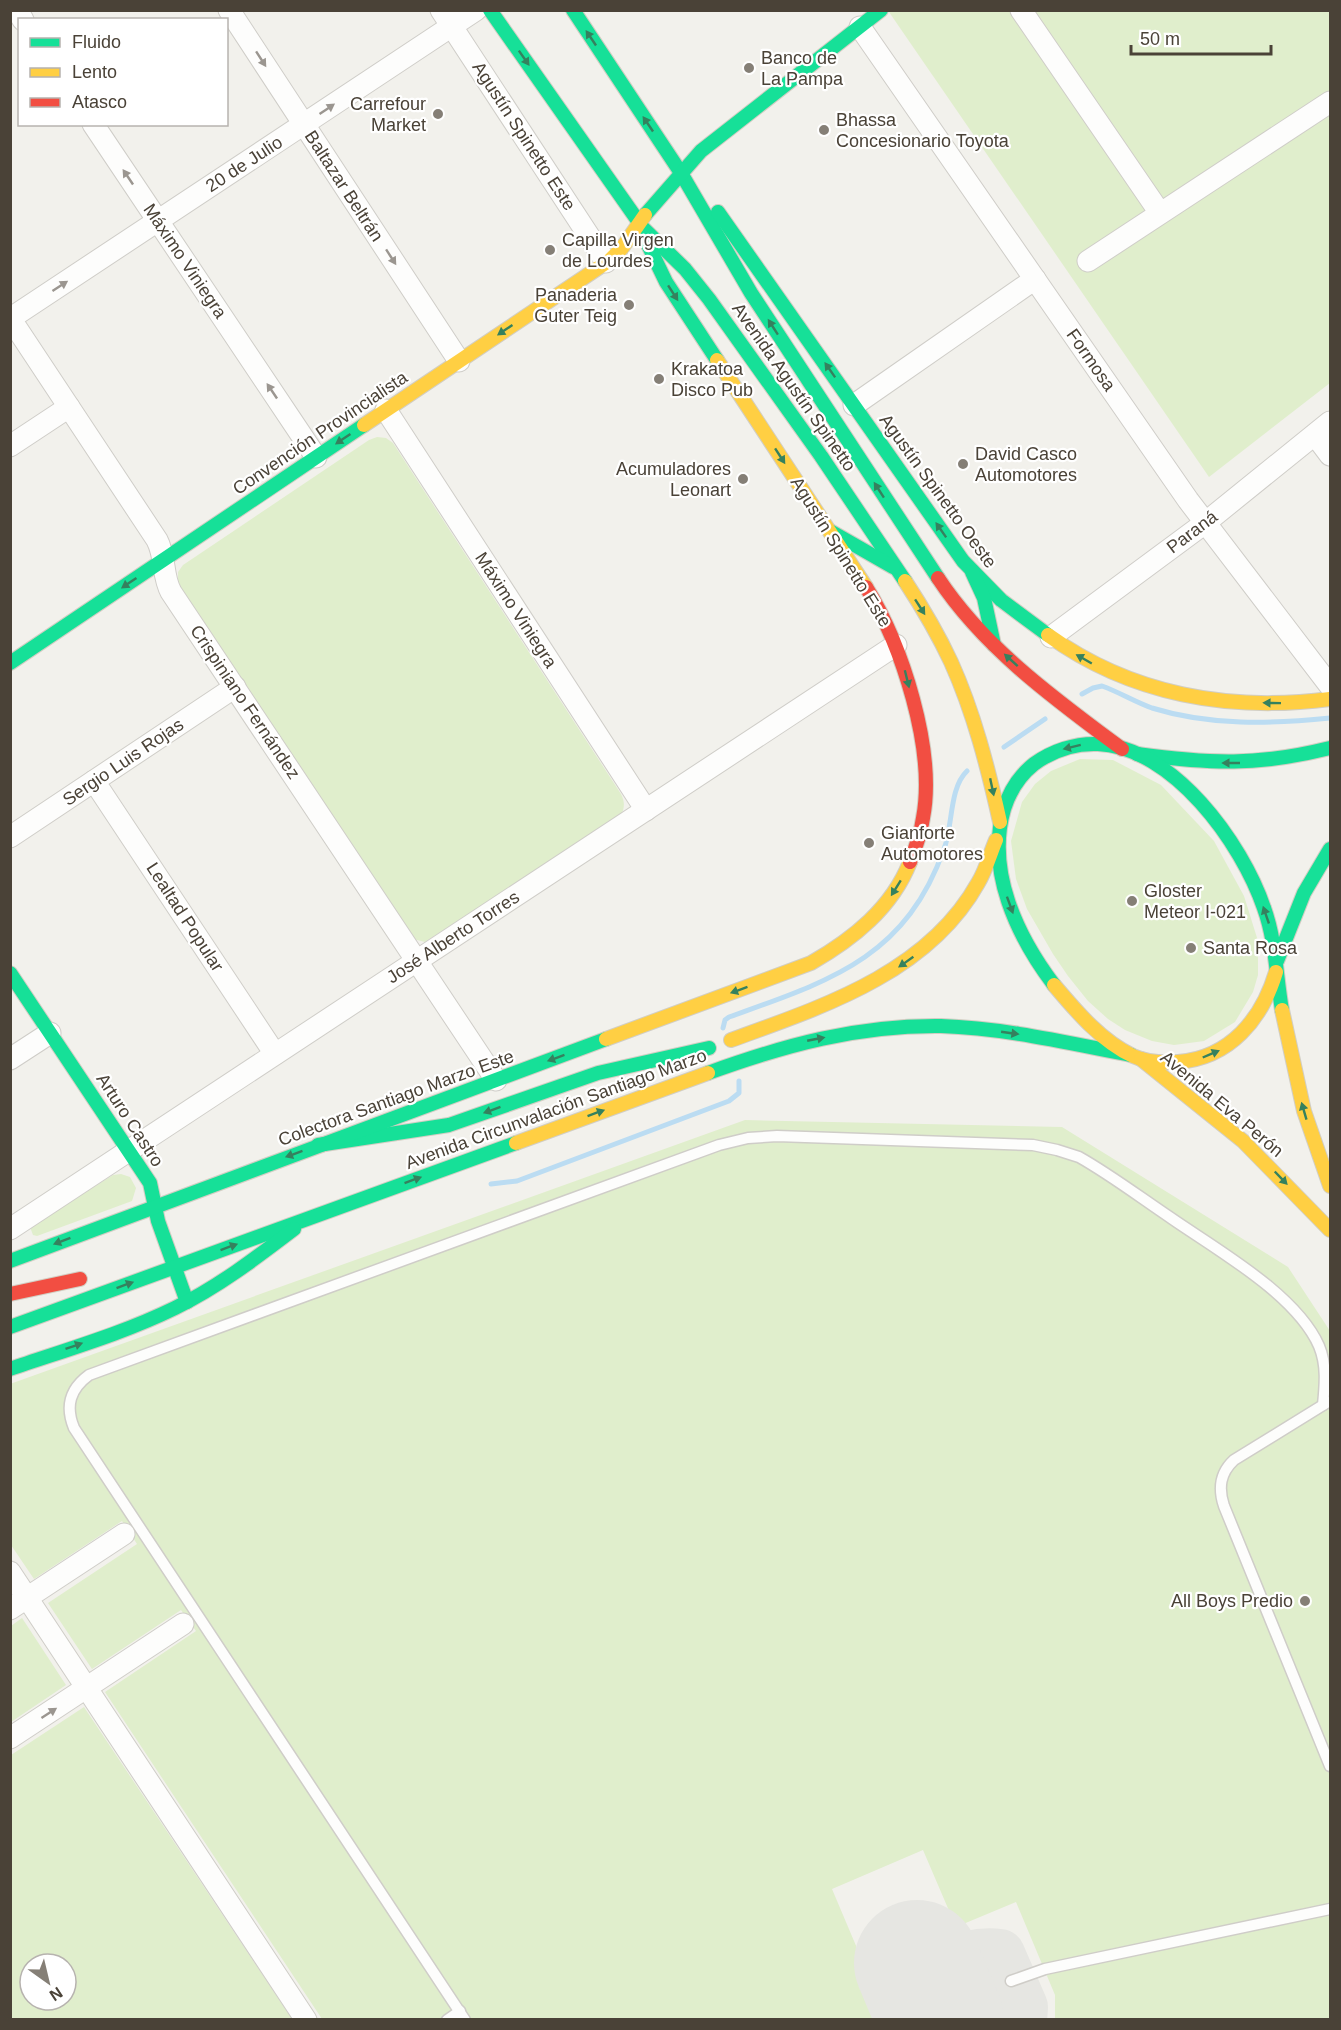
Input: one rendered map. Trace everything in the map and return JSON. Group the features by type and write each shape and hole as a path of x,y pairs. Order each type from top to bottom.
{"main road":[{"name":"Avenida Agustín Spinetto","path":"490,10 638,222 656,243 686,269 706,294 843,487 935,630 959,681 981,744 999,827"},
{"name":"Avenida Agustín Spinetto","path":"573,10 681,173 751,293 936,578 964,614 994,645 1050,695 1128,751"},
{"name":"Convención Provincialista","path":"10,663 606,262 622,248 638,222 705,148 881,10"},
{"name":"Agustín Spinetto Oeste","path":"681,173 720,214 972,572 1010,608 1103,669 1136,682 1179,693 1257,703 1291,703 1330,699"},
{"name":"Agustín Spinetto Este","path":"638,222 666,282 876,603 906,672 924,755 925,808 918,844 894,892 872,921 859,933 836,950 794,970"},
{"path":"830,531 844,542 883,559 898,571"},
{"path":"972,572 984,598 994,645"},
{"name":"Avenida Circunvalación Santiago Marzo","path":"609,1085 831,1002 880,978 909,960 946,929 969,899 991,857 1005,804 1014,786 1026,770 1061,750 1082,744 1102,744 1128,751"},
{"path":"1128,751 1200,761 1239,763 1280,759 1330,748"},
{"name":"Avenida Eva Perón","path":"1128,751 1164,769 1177,780 1221,827 1247,868 1261,899 1271,930 1302,1106 1330,1186"},
{"name":"Avenida Eva Perón","path":"999,827 1000,868 1003,885 1014,916 1047,974 1079,1013 1104,1036 1136,1057 1243,1141 1330,1230"},
{"path":"1276,967 1304,893 1330,849"},
{"name":"Avenida Circunvalación Santiago Marzo","path":"10,1327 760,1054 815,1039 891,1028 950,1026 1026,1035 1162,1062 1194,1060 1214,1053 1233,1042 1258,1016 1269,995 1276,967"},
{"name":"Colectora Santiago Marzo Este","path":"10,1261 155,1205 794,970"},
{"name":"Arturo Castro","path":"10,973 150,1183 158,1221 187,1302"},
{"path":"318,1145 449,1125 598,1072 709,1048"},
{"path":"10,1369 142,1322 187,1302 228,1278 309,1218"},
{"path":"10,1294 85,1276 10,1304"},
{"path":"10,1334 53,1311"}],"street":[{"name":"Baltazar Beltrán","path":"229,10 459,361"},
{"name":"20 de Julio","path":"11,318 304,125 446,19 476,10"},
{"path":"1021,10 1160,213"},
{"name":"Agustín Spinetto Este","path":"446,19 606,262"},
{"name":"Formosa","path":"860,27 1205,523 1330,686"},
{"path":"1088,261 1330,102"},
{"name":"Máximo Viniegra","path":"94,126 316,457"},
{"path":"854,405 1035,279"},
{"name":"Crispiniano Fernández","path":"11,318 157,540 168,587 496,1080"},
{"path":"10,446 69,407"},
{"name":"Máximo Viniegra","path":"386,410 646,810"},
{"path":"1323,428 1330,455"},
{"name":"Paraná","path":"1051,637 1205,523 1323,428"},
{"name":"José Alberto Torres","path":"10,1229 896,645"},
{"name":"Sergio Luis Rojas","path":"10,837 235,687"},
{"name":"Lealtad Popular","path":"94,781 275,1054"},
{"path":"10,1059 50,1033"},
{"path":"19,1603 124,1534"},
{"path":"10,1572 19,1603 87,1688 306,2019"},
{"path":"10,1738 183,1624"}],"lane":[{"path":"447,2019 462,2015 74,1428 69,1414 70,1399 77,1385 89,1375 719,1145 748,1138 777,1136 1033,1145 1057,1150 1079,1157 1247,1270 1286,1304 1310,1331 1320,1348 1327,1403 1233,1460 1224,1472 1220,1492 1330,1766"},
{"path":"1011,1981 1044,1969 1330,1909"}],"green space":[{"path":"891,10 1330,11 1330,383 1209,477 889,12"},
{"path":"377,437 386,438 393,443 621,794 624,803 620,816 425,942 413,939 178,584 178,572 183,565 369,440"},
{"path":"1080,759 1113,760 1161,785 1214,841 1244,896 1258,941 1258,975 1253,992 1235,1022 1204,1041 1174,1045 1152,1041 1125,1030 1108,1019 1088,1001 1068,976 1027,909 1016,879 1011,841 1022,802 1035,784 1051,771"},
{"path":"745,1120 1062,1127 1288,1267 1330,1331 1330,2019 1055,2019 1055,1995 1016,1902 956,1927 923,1850 832,1889 887,2019 322,2019 105,1692 196,1631 181,1610 92,1669 48,1603 137,1544 122,1521 34,1579 11,1545 10,1384"},
{"path":"121,1174 130,1177 136,1188 132,1201 37,1236 33,1235 30,1227 34,1224 113,1175"},
{"path":"22,1618 66,1685 11,1722 11,1626"},
{"path":"84,1707 292,2019 11,2019 11,1755"}],"waterway":[{"path":"1082,694 1102,686 1152,708 1218,721 1285,722 1330,718"},
{"path":"1004,747 1045,719"},
{"path":"723,1028 725,1020 729,1017 799,991 859,961 885,941 908,917 928,886 944,849 954,797 961,778 967,771"},
{"path":"491,1184 517,1181 729,1101 739,1093 739,1081"}],"taxiway":[{"path":"925,2020 925,2004 935,1978 956,1961 985,1954 1000,1954 1023,2007 1022,2020"}],"runway":[{"path":"917,1963 941,2020"}],"traffic: fast":[{"path":"490,10 643,228 685,269 709,299 821,456 905,581"},
{"path":"573,10 681,173 751,293 938,578"},
{"path":"645,215 701,151 881,10"},
{"path":"718,212 963,561 1001,600 1048,635"},
{"path":"640,228 666,282 717,360"},
{"path":"10,663 364,425"},
{"path":"830,531 893,567"},
{"path":"972,572 984,598 994,645"},
{"path":"1054,985 1028,946 1008,902 999,856 999,832 1009,796 1019,779 1034,764 1064,749 1098,744 1126,749 1152,762 1178,780 1222,828 1254,882 1268,920 1282,1010"},
{"path":"1137,754 1234,762 1280,758 1330,748"},
{"path":"1277,961 1304,893 1330,849"},
{"path":"10,973 150,1183 158,1221 187,1302"},
{"path":"708,1073 765,1054 822,1039 880,1029 910,1027 941,1026 989,1030 1131,1055"},
{"path":"10,1261 606,1039"},
{"path":"318,1145 449,1125 598,1073 709,1048"},
{"path":"10,1327 516,1143"},
{"path":"10,1369 114,1334 175,1308 222,1281 294,1229"}],"traffic: slow":[{"path":"364,425 610,260 622,248 645,215"},
{"path":"717,360 866,587"},
{"path":"905,581 935,631 967,701 991,781 1000,822"},
{"path":"1048,635 1080,656 1113,672 1147,685 1183,694 1255,703 1330,699"},
{"path":"731,1040 836,1000 902,964 931,941 957,914 981,878 996,840"},
{"path":"606,1039 811,963 842,944 870,921 893,894 910,862"},
{"path":"1054,985 1090,1025 1121,1050 1143,1060 1178,1062 1197,1059 1213,1053 1241,1033 1253,1020 1262,1005 1276,972"},
{"path":"1282,1010 1304,1111 1330,1186"},
{"path":"1141,1059 1243,1141 1330,1230"},
{"path":"516,1143 708,1073"}],"traffic: jam":[{"path":"938,578 956,603 999,650 1047,692 1122,749"},
{"path":"866,587 892,638 903,668 913,699 925,761 926,791 923,818 910,862"},
{"path":"10,1294 80,1279"}],"place":[{"name":"Banco de La Pampa","path":"749,68"},
{"name":"Carrefour Market","path":"438,114"},
{"name":"Bhassa Concesionario Toyota","path":"824,130"},
{"name":"Capilla Virgen de Lourdes","path":"550,250"},
{"name":"Panaderia Guter Teig","path":"629,305"},
{"name":"Krakatoa Disco Pub","path":"659,379"},
{"name":"David Casco Automotores","path":"963,464"},
{"name":"Acumuladores Leonart","path":"743,479"},
{"name":"Gianforte Automotores","path":"869,843"},
{"name":"Gloster Meteor I-021","path":"1132,901"},
{"name":"Santa Rosa","path":"1191,948"},
{"name":"All Boys Predio","path":"1305,1601"}]}
